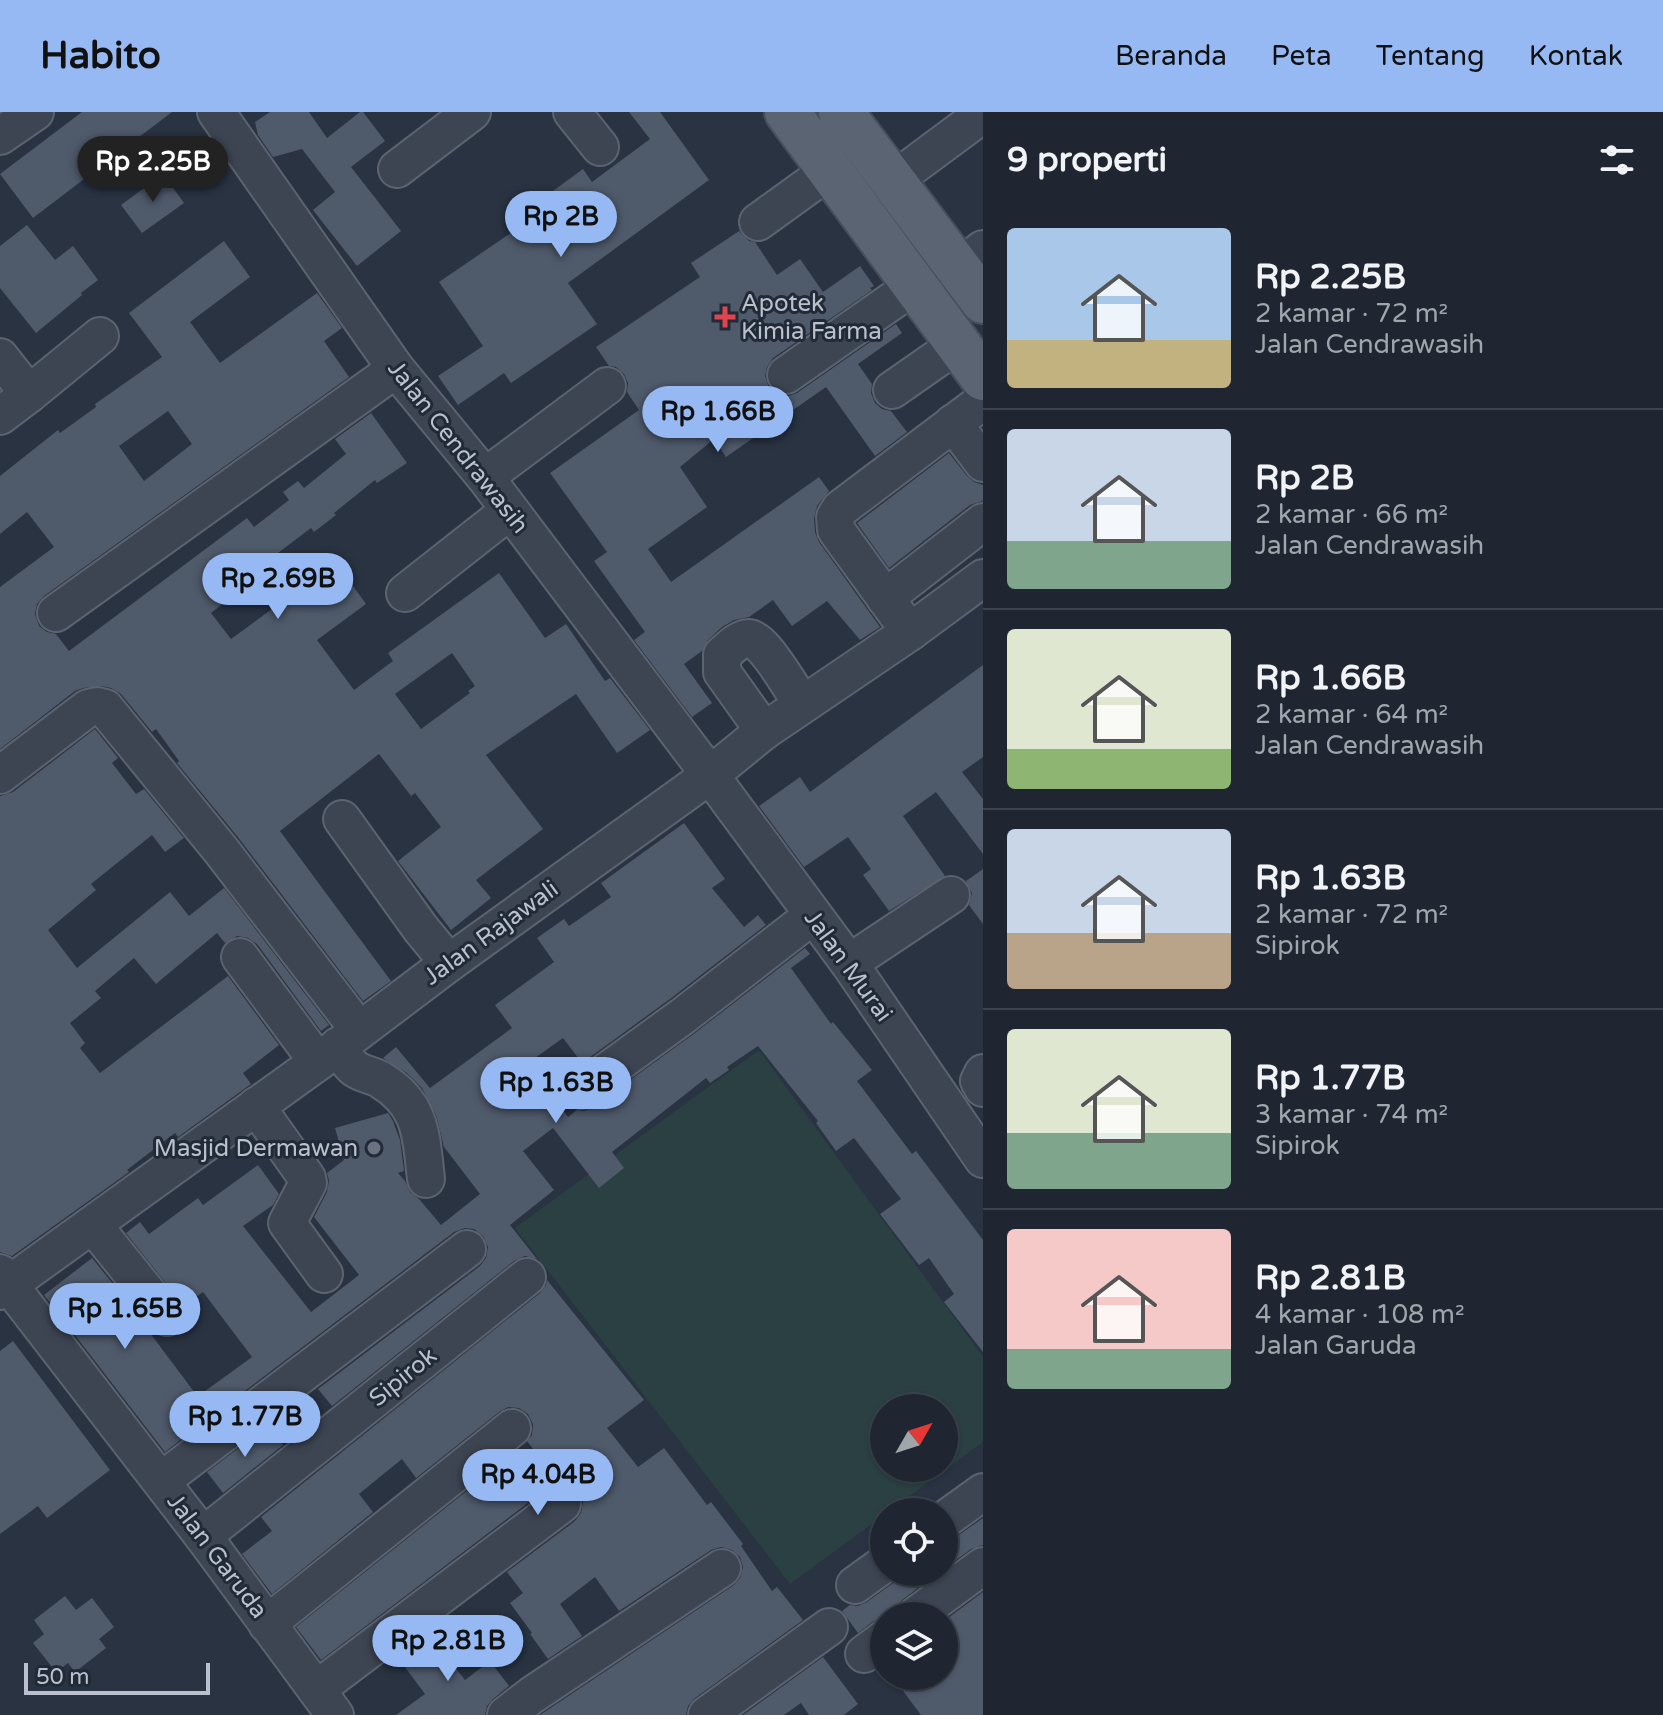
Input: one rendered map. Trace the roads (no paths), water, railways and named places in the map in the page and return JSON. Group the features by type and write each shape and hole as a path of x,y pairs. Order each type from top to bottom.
{"main road":[{"path":"787,112 971,361"},
{"path":"841,112 894,180 975,273"}],"street":[{"path":"0,136 35,112"},
{"name":"Jalan Cendrawasih","path":"216,112 396,369 485,477 710,775"},
{"path":"397,169 472,112"},
{"path":"572,112 600,147"},
{"path":"894,180 983,114"},
{"path":"758,222 830,170"},
{"path":"786,375 915,285"},
{"path":"0,416 100,336"},
{"path":"0,357 29,394"},
{"path":"892,390 971,361"},
{"path":"56,613 396,369"},
{"path":"485,477 607,386"},
{"path":"910,632 836,530 835,517 840,509 983,401"},
{"path":"953,423 983,463"},
{"path":"405,593 509,511"},
{"path":"885,598 983,522"},
{"name":"Jalan Rajawali","path":"3,1283 93,1225 710,775 764,731 910,632 983,578"},
{"path":"764,731 722,672 722,655 739,641 753,639 767,651 802,704"},
{"path":"0,775 88,708 105,708 220,849 354,1069 376,1077 395,1089 415,1115 426,1179"},
{"name":"Jalan Murai","path":"710,775 849,963 981,1152"},
{"path":"342,819 449,963"},
{"path":"849,963 951,895"},
{"path":"581,1090 812,916"},
{"path":"240,957 338,1046"},
{"path":"983,1073 979,1081 983,1088"},
{"path":"256,1106 307,1178 308,1183 287,1223 324,1274"},
{"path":"93,1225 167,1317"},
{"path":"161,1481 467,1249"},
{"name":"Sipirok","path":"203,1536 527,1277"},
{"name":"Jalan Garuda","path":"3,1283 161,1481 326,1702"},
{"path":"267,1624 512,1428"},
{"path":"958,1510 983,1492"},
{"path":"326,1702 562,1504"},
{"path":"934,1602 983,1566"},
{"path":"506,1715 722,1568"},
{"path":"855,1585 870,1574"},
{"path":"707,1715 829,1627"}],"place":[{"name":"Apotek Kimia Farma","path":"725,317"},
{"name":"Masjid Dermawan","path":"374,1148"}]}
